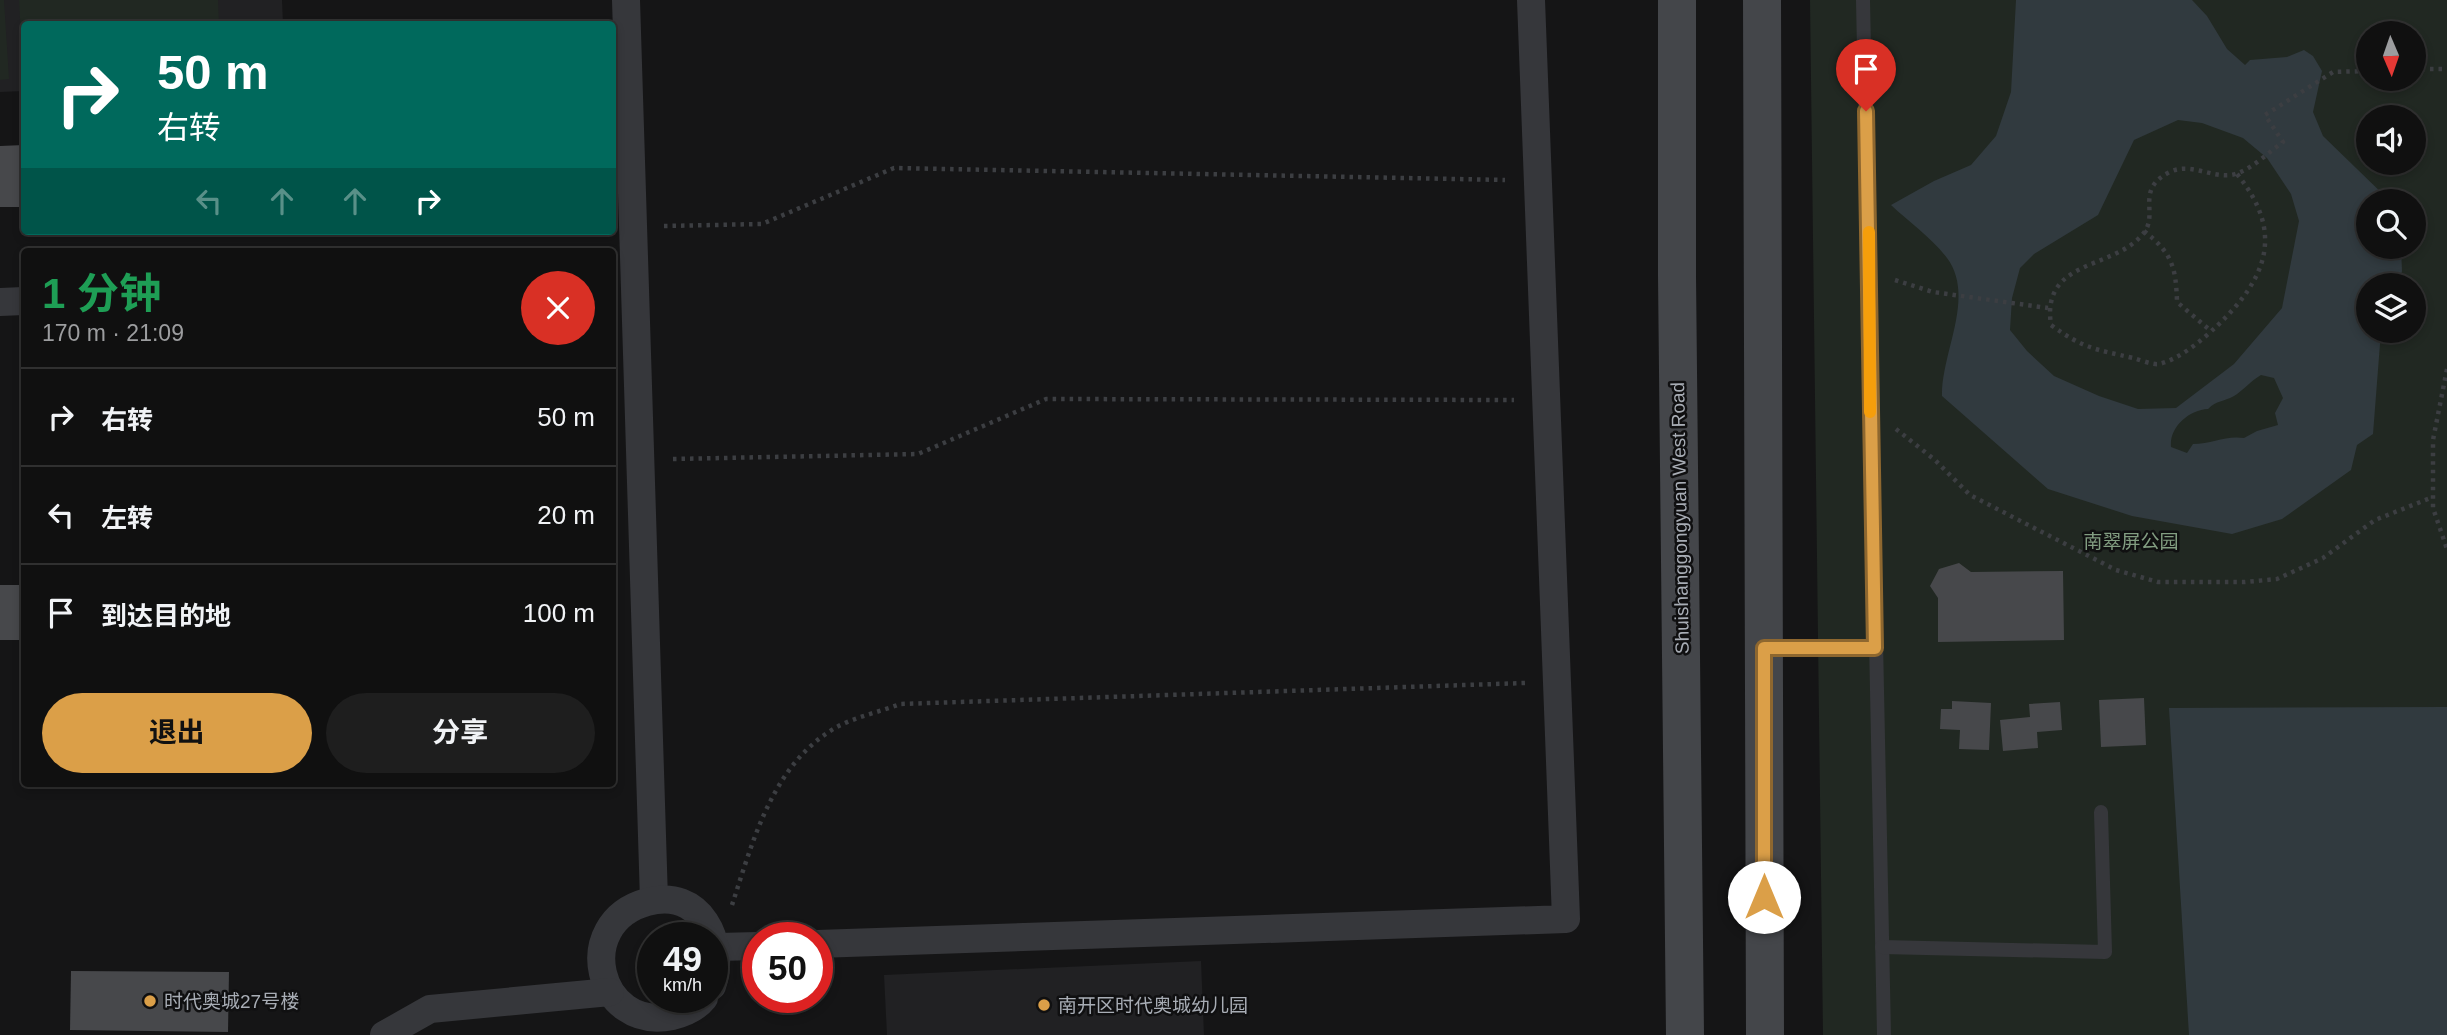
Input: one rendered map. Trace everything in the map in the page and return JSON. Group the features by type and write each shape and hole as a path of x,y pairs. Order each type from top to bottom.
{"main road":[{"name":"Shuishanggongyuan West Road","path":"1678,0 1677,276 1685,1035"},
{"path":"1762,0 1765,1035"}],"street":[{"path":"626,0 633,227 623,280 640,460 654,900"},
{"path":"833,943 1566,919 1531,0"},
{"path":"0,302 21,302"},
{"path":"690,1015 663,1018 643,1016 625,1007 610,992 601,964 606,934 617,917 634,905 654,900 671,900 694,912 704,922"},
{"path":"384,1035 430,1009 610,992"}],"lane":[{"path":"1863,0 1884,1035"},
{"path":"1764,648 1875,648"},
{"path":"1882,947 2105,952 2101,812"}],"path":[{"path":"2426,69 2447,69"},
{"path":"2237,174 2255,196 2263,212 2264,253 2259,275 2250,290 2211,331 2187,351 2158,364 2097,352 2051,325 2048,308 2056,290 2071,272 2127,245 2144,231 2150,219 2147,203 2154,181 2172,170 2195,168 2210,173 2237,174 2283,142 2265,115 2333,72 2356,71"},
{"path":"633,227 762,224 894,168 1538,180"},
{"path":"2144,231 2169,253 2176,281 2177,302 2211,331"},
{"path":"1870,278 1900,280 1933,292 2048,308"},
{"path":"2447,369 2434,440 2433,497 2433,508 2447,549"},
{"path":"640,460 918,454 1046,399 1546,400"},
{"path":"1870,418 1897,430 1935,460 1970,495 2116,570 2158,582 2245,582 2277,579 2323,558 2375,520 2433,497"},
{"path":"726,922 759,824 793,762 835,728 900,704 1557,681"}],"shaded area":[{"path":"0,0 282,0 283,21 21,21 21,91 0,92"},
{"path":"2016,0 2192,0 2207,16 2227,49 2245,65 2250,60 2287,57 2304,50 2313,56 2322,71 2313,112 2323,136 2356,168 2356,175 2363,175 2378,189 2356,189 2356,259 2402,259 2401,273 2356,273 2356,343 2380,343 2373,434 2357,445 2351,470 2282,519 2232,534 2132,516 2048,489 1942,396 1958,307 1955,273 1935,244 1891,205 1934,181 1971,165 1996,136 2011,92","holes":["2178,120 2202,123 2243,138 2267,158 2291,194 2299,221 2282,308 2234,364 2176,408 2138,409 2099,396 2054,376 2027,351 2010,330 2012,298 2020,268 2034,254 2098,215 2134,140","2261,375 2274,378 2283,398 2275,413 2278,425 2244,438 2193,444 2187,453 2171,447 2173,433 2187,416 2234,396"]},
{"path":"2447,707 2447,1035 2189,1035 2169,708"},
{"name":"南开区时代奥城幼儿园","path":"1201,961 1204,1035 887,1035 884,975"}],"green space":[{"path":"0,0 4,0 9,79 0,80"},
{"path":"19,0 218,0 219,21 21,21 21,36"},
{"name":"南翠屏公园","path":"1810,0 2447,0 2447,1035 1823,1035"}],"building":[{"path":"21,145 21,207 0,207 0,146"},
{"path":"1959,563 1971,572 2063,571 2064,640 1938,642 1938,598 1930,586 1939,569"},
{"path":"0,585 21,585 21,640 0,640"},
{"path":"2144,698 2146,745 2101,747 2099,700"},
{"path":"1952,701 1991,703 1989,750 1959,749 1960,730 1940,729 1941,709 1952,709"},
{"path":"2060,702 2062,730 2037,732 2038,748 2003,751 2000,720 2030,717 2029,704"},
{"name":"时代奥城27号楼","path":"71,971 229,972 228,1032 70,1030"}],"slow traffic":[{"path":"1869,232 1870,412"}],"place":[{"name":"时代奥城27号楼","path":"150,1001"},
{"name":"南开区时代奥城幼儿园","path":"1044,1005"}],"route":[{"path":"1764,897 1764,648 1875,648 1866,111"}]}
